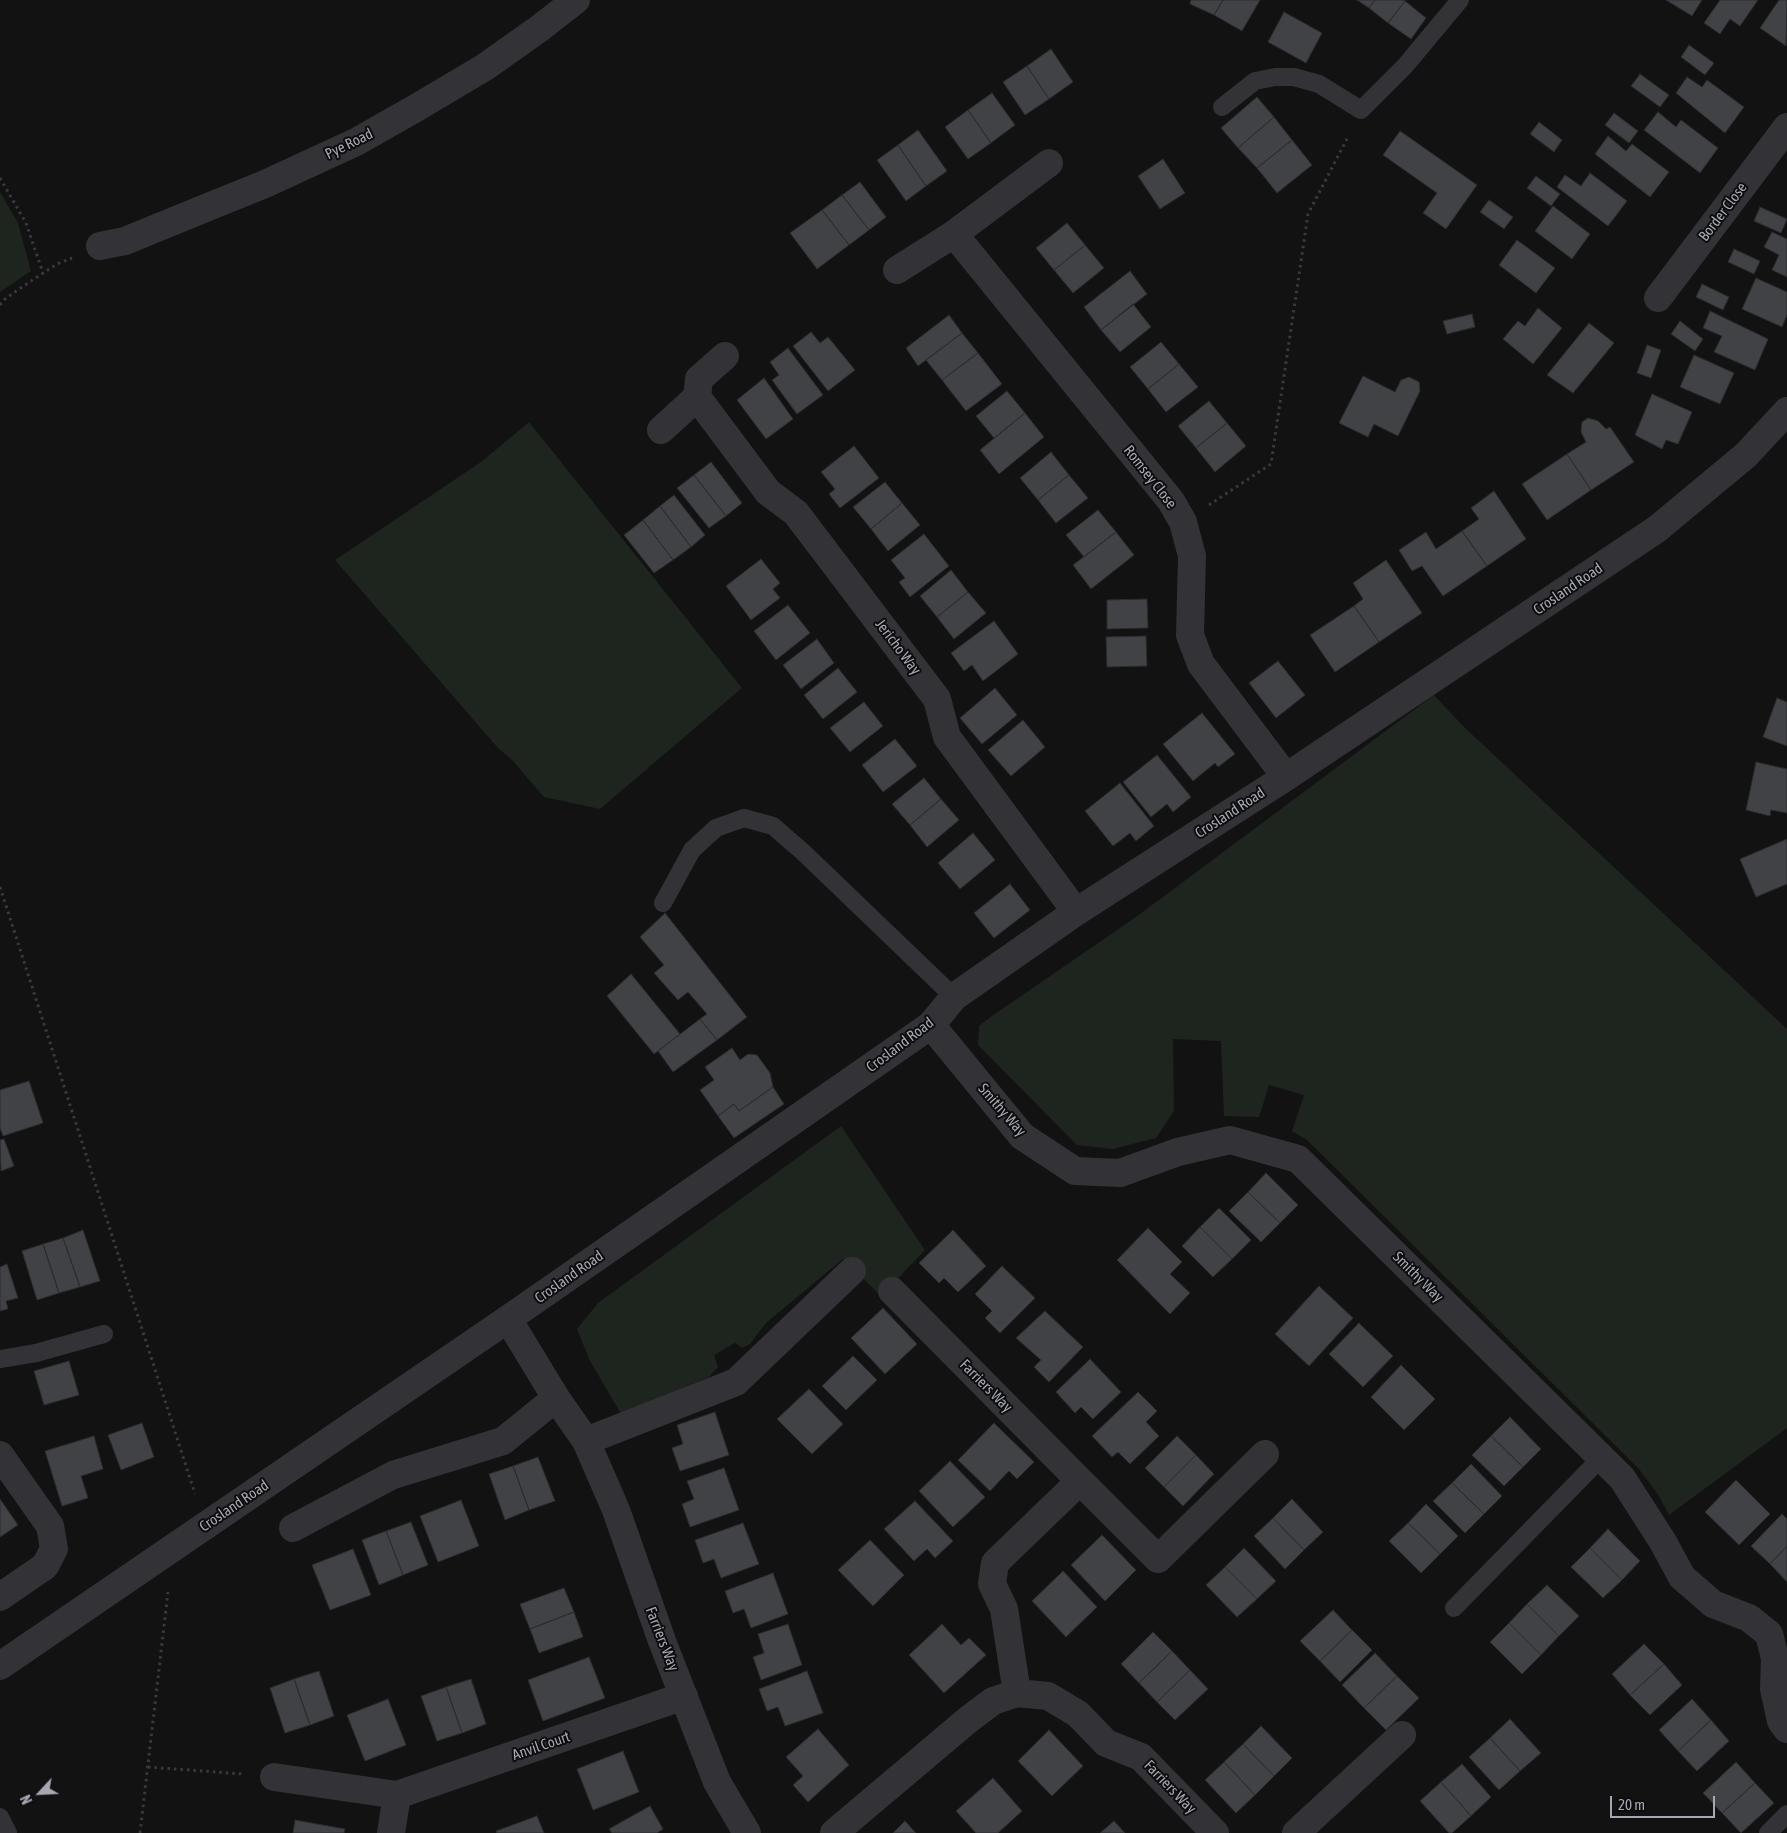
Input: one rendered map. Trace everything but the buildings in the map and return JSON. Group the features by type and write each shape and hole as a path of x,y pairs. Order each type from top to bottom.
{"street":[{"name":"Pye Road","path":"100,246 125,241 190,215 265,184 356,142 485,67 576,0"},
{"name":"Border Close","path":"1658,298 1787,127"},
{"path":"897,270 954,234 1049,163"},
{"name":"Romsey Close","path":"954,234 1171,501 1183,522 1192,556 1190,635 1202,664 1286,777"},
{"path":"661,430 697,397 699,378 725,356"},
{"name":"Jericho Way","path":"697,397 768,492 796,513 937,699 947,737 1076,912"},
{"name":"Crosland Road","path":"0,1666 508,1319 930,1025 954,997 1076,912 1286,777 1657,529 1746,455 1787,411"},
{"name":"Smithy Way","path":"930,1025 1022,1136 1075,1171 1120,1173 1178,1152 1230,1140 1298,1159 1622,1478 1663,1542 1682,1577 1713,1604 1778,1631 1774,1689 1781,1721 1787,1729"},
{"path":"586,1441 736,1382 852,1271"},
{"name":"Farriers Way","path":"892,1291 1158,1559 1265,1454"},
{"name":"Farriers Way","path":"508,1319 556,1398 586,1441 616,1510 659,1633 717,1782 747,1833"},
{"path":"293,1528 393,1475 504,1441 556,1398"},
{"path":"0,1455 50,1526 54,1549 45,1566 0,1597"},
{"path":"1017,1693 1004,1609 992,1584 995,1563 1080,1481"},
{"name":"Farriers Way","path":"834,1833 969,1719 992,1702 1017,1693 1048,1696 1078,1714 1106,1743 1141,1757 1215,1833"},
{"name":"Anvil Court","path":"274,1777 397,1795 684,1696"},
{"path":"1296,1833 1402,1735"},
{"path":"390,1833 397,1795"}],"lane":[{"path":"1222,107 1255,81 1275,77 1294,77 1319,84 1361,110 1405,66 1460,0"},
{"path":"662,903 692,850 716,828 744,818 773,826 803,852 954,997"},
{"path":"0,1359 36,1353 104,1334"},
{"path":"1454,1608 1601,1458"},
{"path":"1768,1833 1787,1814"},
{"path":"0,1817 8,1833"}],"path":[{"path":"1183,522 1270,464 1308,214 1361,110"},
{"path":"0,178 26,223 44,273"},
{"path":"0,305 5,299 57,264 100,246"},
{"path":"0,887 205,1526"},
{"path":"140,1833 173,1549"},
{"path":"148,1766 274,1777"}],"shaded area":[{"path":"0,192 18,223 31,271 0,292"},
{"path":"529,422 742,688 600,809 544,797 511,759 498,748 335,560 481,462"},
{"path":"1434,695 1464,727 1787,1029 1787,1428 1669,1515 1659,1496 1639,1469 1307,1140 1292,1131 1304,1095 1269,1085 1259,1117 1224,1116 1221,1041 1173,1039 1174,1111 1156,1138 1113,1149 1077,1145 978,1045 979,1026 992,1016 1136,917"},
{"path":"841,1126 925,1250 881,1296 843,1259 766,1323 750,1344 742,1348 735,1343 714,1355 718,1367 709,1377 621,1414 589,1359 577,1329 598,1303"}]}
